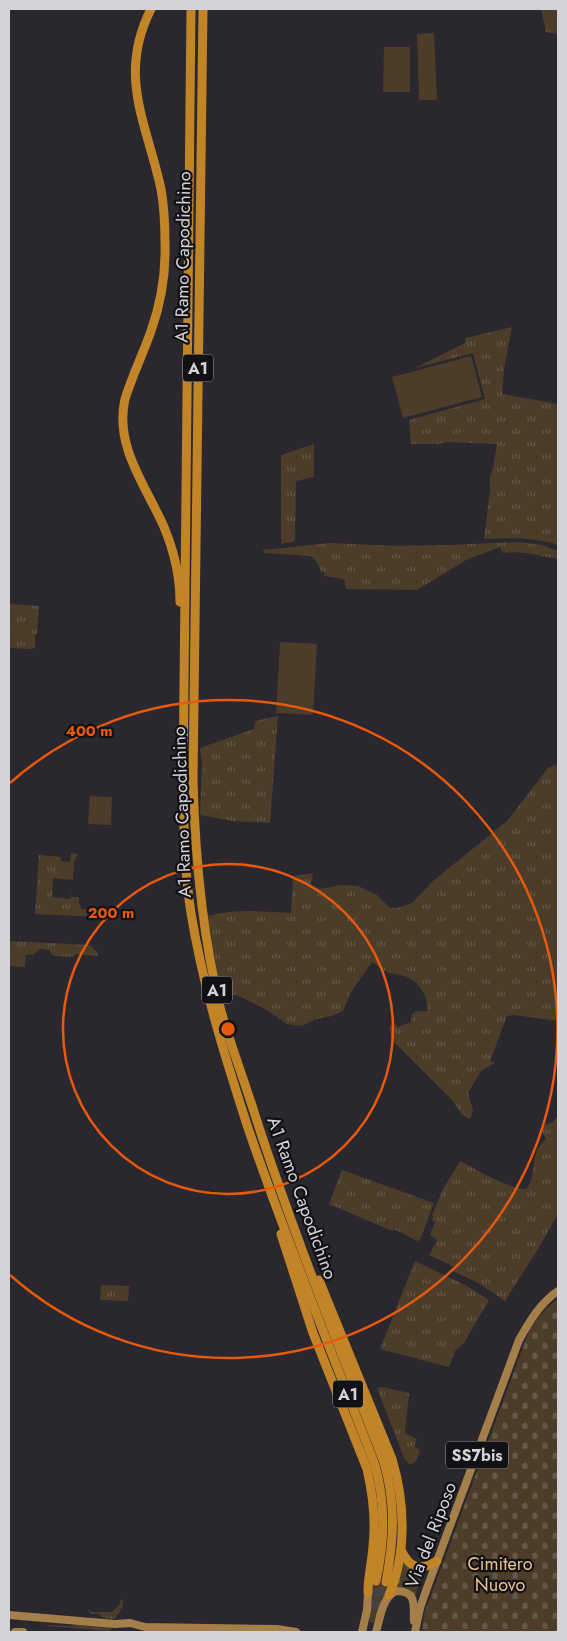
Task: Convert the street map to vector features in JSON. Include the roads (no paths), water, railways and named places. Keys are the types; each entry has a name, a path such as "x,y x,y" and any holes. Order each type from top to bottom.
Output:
{"highway":[{"path":"150,9 137,46 135,82 141,118 161,190 165,225 165,264 156,315 125,399 122,410 122,426 128,452 163,527 177,570 180,592 184,724"},
{"name":"A1 Ramo Capodichino","path":"191,9 184,724 184,849 191,911 204,982 229,1069 278,1214 375,1465 380,1485 384,1526 376,1581"},
{"name":"A1 Ramo Capodichino","path":"203,9 193,778 198,864 208,944 221,1010 298,1242 384,1462 390,1482 393,1502 393,1543 386,1582"},
{"path":"278,1214 281,1235 312,1333 363,1459 371,1487 374,1526 373,1548 368,1574 368,1592"},
{"path":"298,1242 309,1258 328,1300 398,1478 401,1500 401,1550 389,1595"},
{"path":"401,1550 410,1563 418,1567 428,1567 437,1561"}],"main road":[{"name":"Via del Riposo","path":"415,1632 420,1608 519,1340 528,1323 550,1296 558,1291"},
{"path":"376,1632 389,1595 399,1590 412,1598 415,1632"},
{"path":"362,1632 366,1617 368,1592"},
{"path":"9,1615 130,1623 136,1629 145,1627 277,1629 296,1632"},
{"path":"366,1617 367,1623 372,1626 380,1620"},
{"path":"119,1632 124,1624"},
{"path":"15,1632 23,1632"}],"tunnel":[{"path":"369,1610 376,1581"},
{"path":"379,1610 386,1582"}],"park label":[{"name":"Cimitero Nuovo","path":"500,1574"}]}
